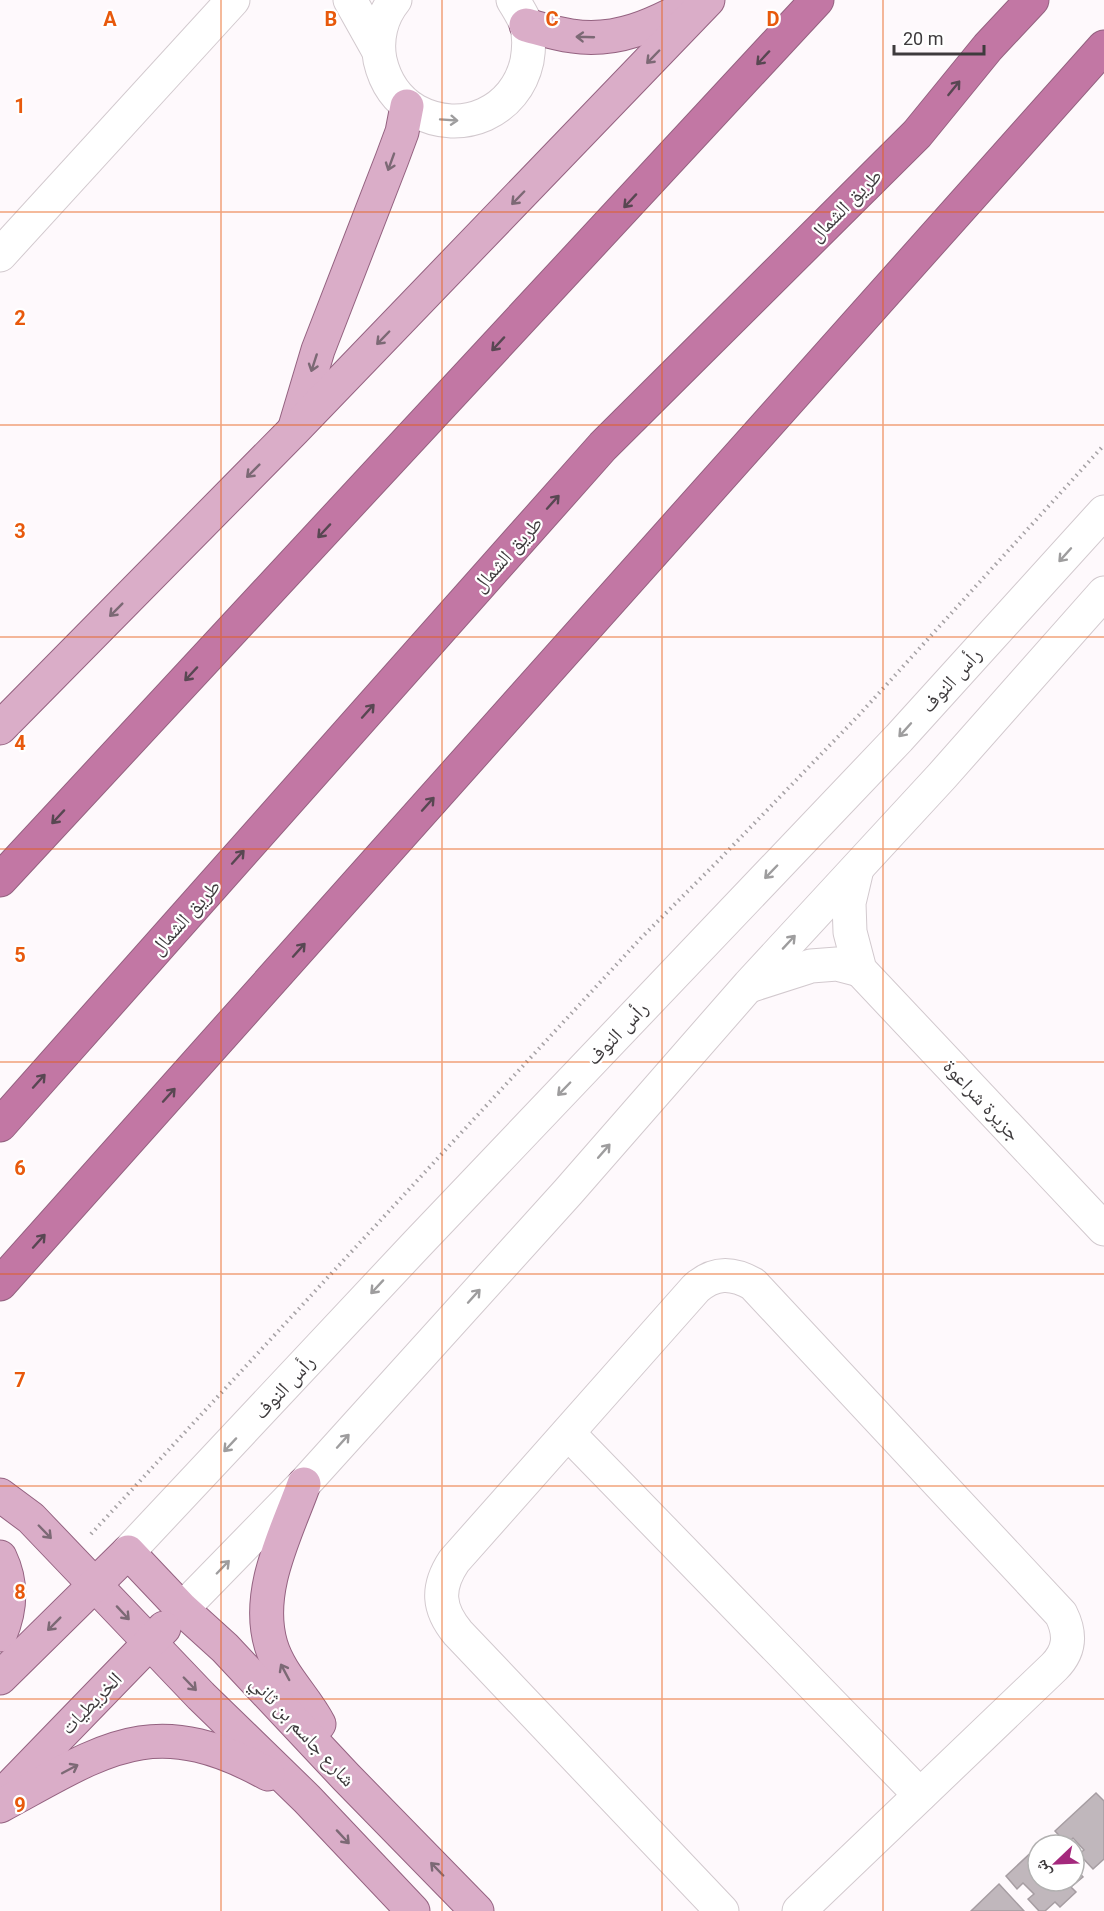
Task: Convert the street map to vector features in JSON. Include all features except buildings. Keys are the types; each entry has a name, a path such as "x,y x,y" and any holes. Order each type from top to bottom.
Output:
{"highway":[{"path":"0,880 817,0"},
{"name":"طريق الشمال","path":"0,1125 603,446 917,134 988,47 1032,0"},
{"path":"0,1284 1104,47"}],"main road":[{"path":"519,13 572,36 613,36 652,25 699,0"},
{"path":"0,728 294,430 708,0"},
{"path":"294,430 318,350 402,132 407,106"},
{"path":"304,1484 278,1556 266,1602 271,1645 286,1676 316,1718 346,1777"},
{"path":"0,1495 31,1518 201,1696 307,1799 413,1911"},
{"path":"0,1678 128,1552"},
{"name":"شارع جاسم بن ثاني","path":"128,1552 182,1609 225,1648 346,1777 477,1911"},
{"path":"0,1557 7,1580 9,1602 0,1635"},
{"name":"الخريطيات","path":"0,1797 182,1609"},
{"path":"0,1806 106,1751 144,1742 169,1740 199,1744 224,1752 272,1776 307,1799"}],"street":[{"path":"0,255 233,0"},
{"path":"350,0 378,50"},
{"path":"395,0 388,8 380,28 378,50 382,71 392,90 407,106 428,117 451,122 474,119 496,109 513,93 524,72 529,49 519,13"},
{"name":"رأس النوف","path":"128,1552 417,1244 899,738 1104,512"},
{"path":"182,1609 304,1484 568,1192 749,985 857,869 1104,593"},
{"name":"جزيرة شراعوة","path":"857,869 849,903 850,932 860,970 1104,1229"},
{"path":"749,985 811,966 837,964 860,970"},
{"path":"722,1911 458,1633 444,1611 441,1598 442,1584 450,1567 704,1281 724,1274 734,1275 753,1284 1061,1614 1068,1636 1067,1648 1062,1659 800,1911"},
{"path":"568,1433 920,1795"}],"path":[{"path":"84,1542 641,938 860,715 1104,446"}]}
